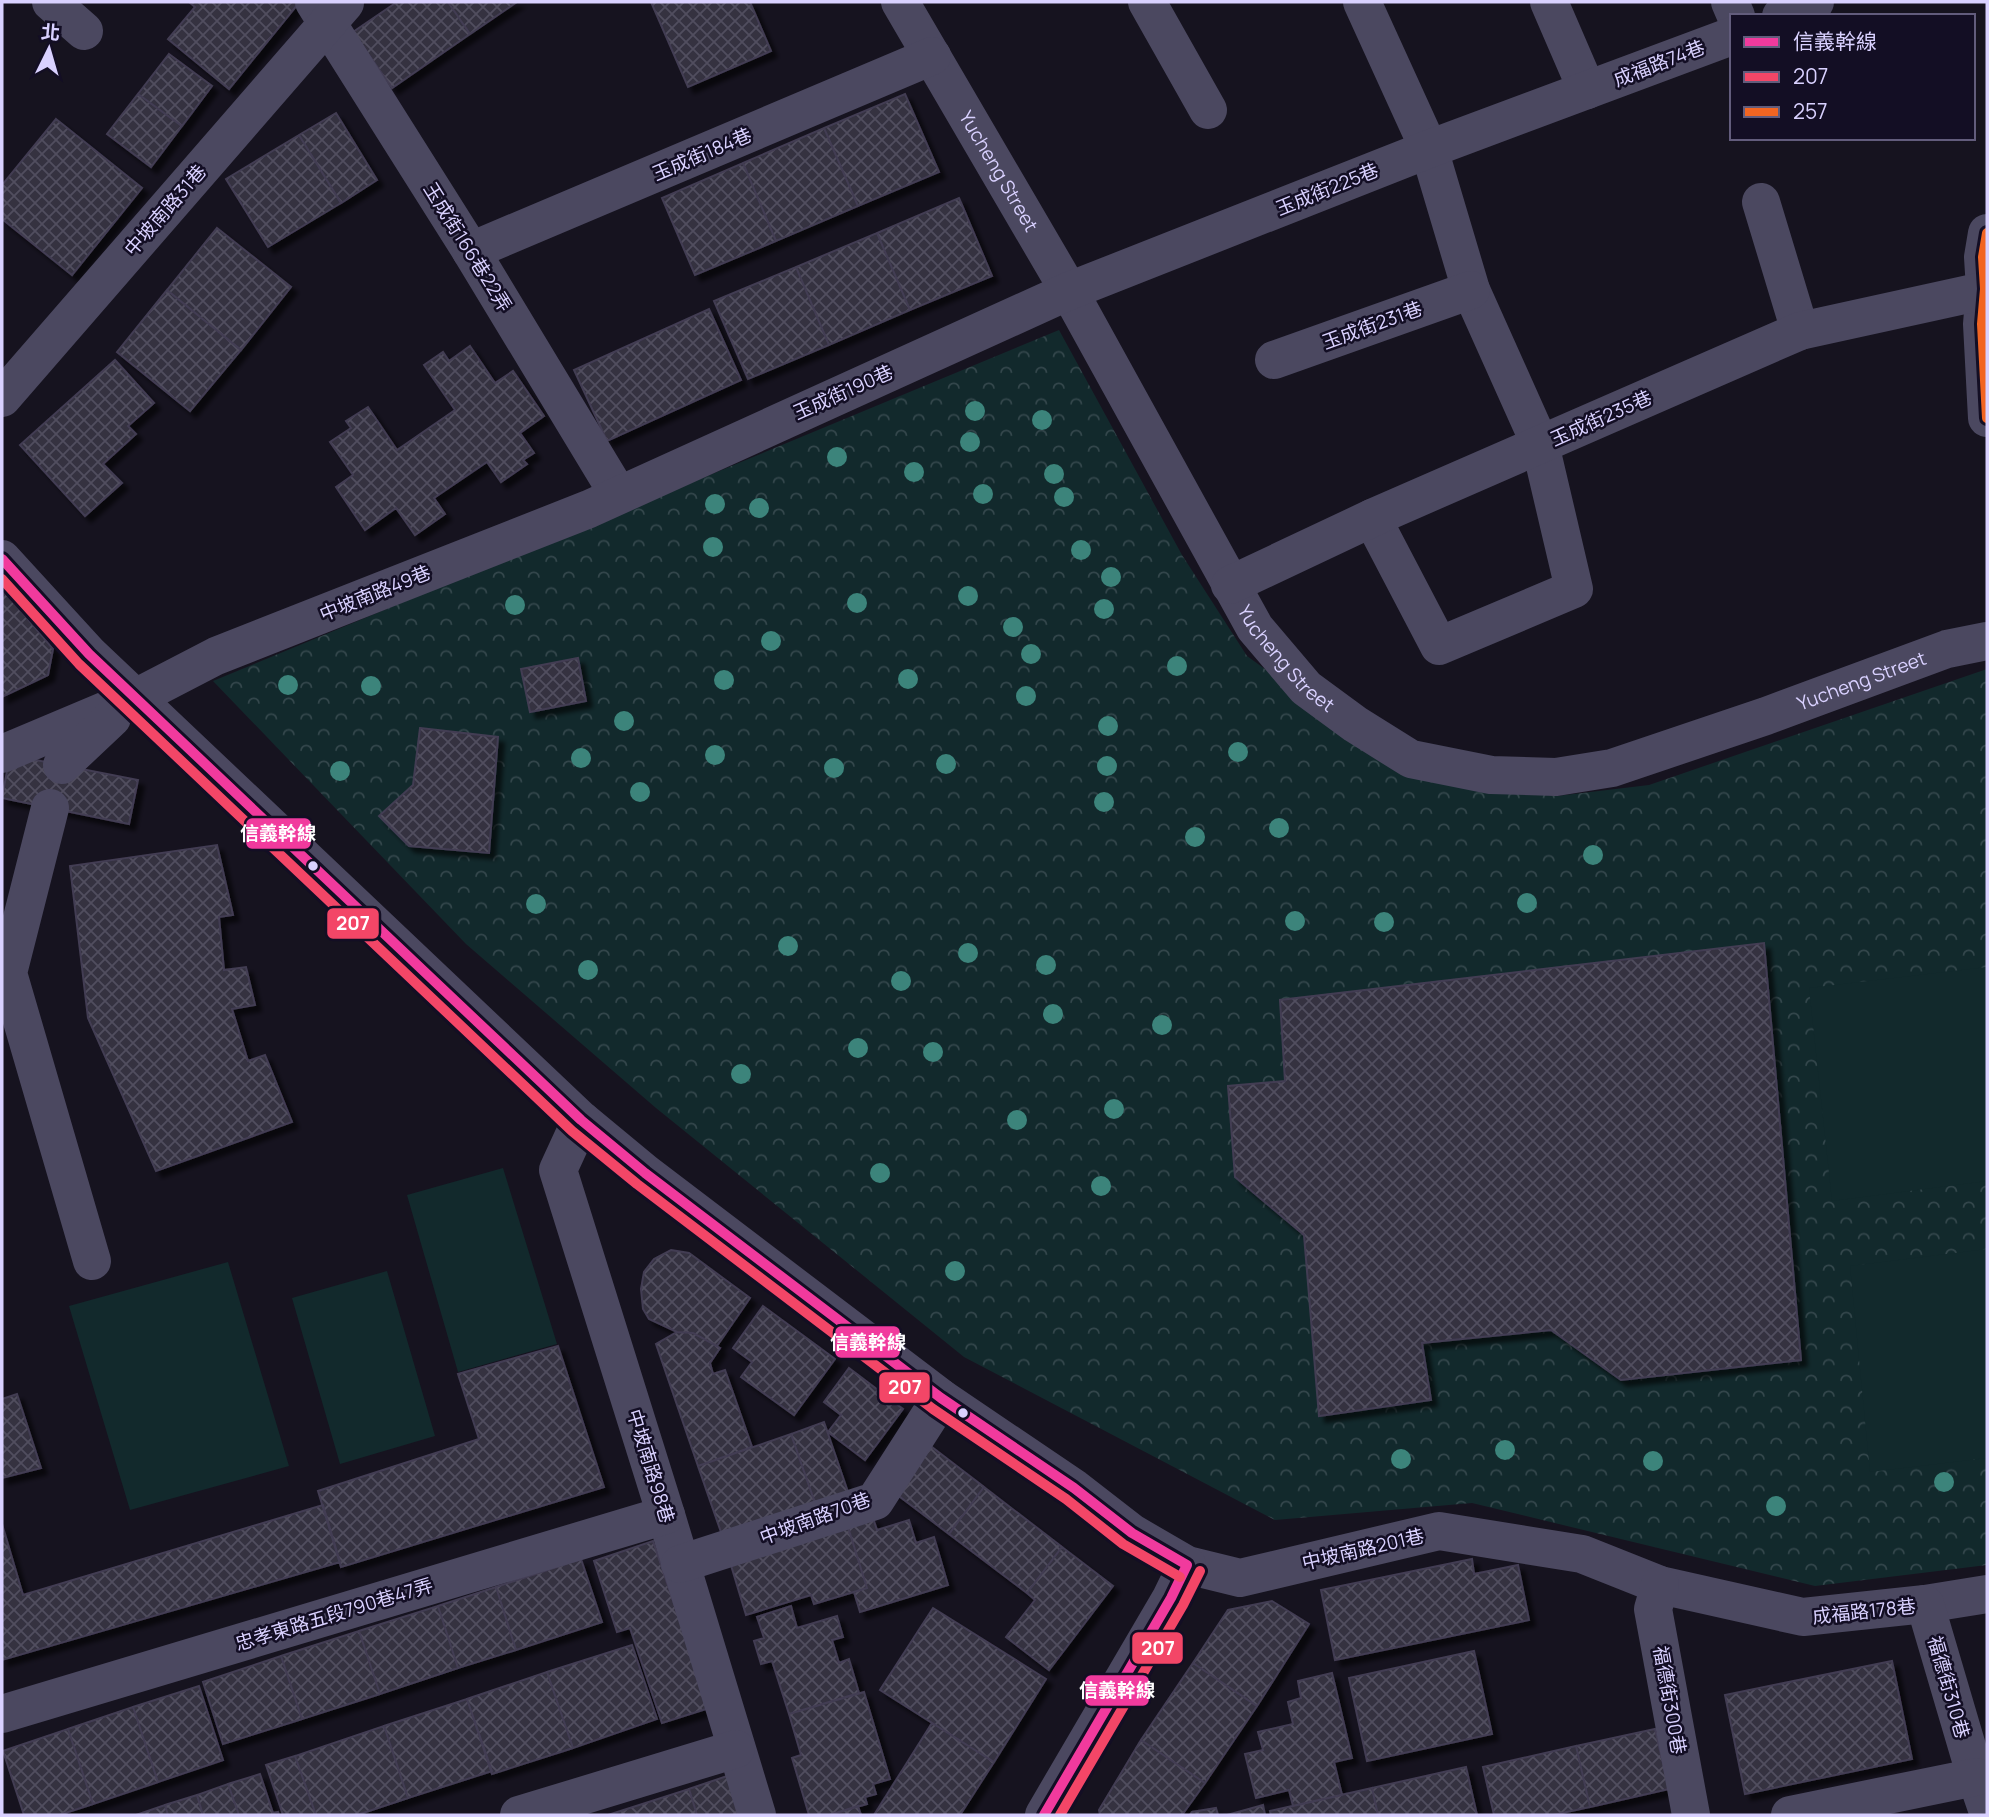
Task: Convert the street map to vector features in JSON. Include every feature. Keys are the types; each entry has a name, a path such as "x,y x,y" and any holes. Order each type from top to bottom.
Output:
{"street":[{"path":"51,2 84,31"},
{"name":"Yucheng Street","path":"900,2 1069,291 1255,628 1306,688 1355,724 1411,759 1491,775 1556,777 1612,768 1766,716 1947,649 1987,641"},
{"path":"1147,2 1208,110"},
{"path":"1362,2 1429,149 1471,290 1540,444 1574,589 1439,646 1372,518"},
{"path":"1549,2 1587,90"},
{"path":"1786,14 1815,2"},
{"name":"玉成街166巷22弄","path":"329,8 471,251 618,494"},
{"name":"中坡南路31巷","path":"2,398 329,8"},
{"name":"成福路74巷","path":"1587,90 1730,37"},
{"name":"玉成街184巷","path":"471,251 932,56"},
{"name":"玉成街225巷","path":"1069,291 1429,149 1587,90"},
{"path":"1761,202 1800,331"},
{"path":"1987,233 1983,257 1986,290 1982,324 1987,418"},
{"name":"玉成街231巷","path":"1274,360 1471,290"},
{"name":"玉成街235巷","path":"1230,585 1372,518 1800,331 1986,290"},
{"name":"玉成街190巷","path":"618,494 1069,291"},
{"name":"中坡南路49巷","path":"135,698 215,656 589,509 618,494"},
{"name":"中坡南路201巷","path":"2,559 89,654 581,1120 656,1181 941,1398 1074,1488 1132,1533 1187,1565 1240,1578 1439,1531 1582,1554 1660,1585"},
{"path":"2,754 135,698"},
{"path":"62,765 135,698"},
{"path":"50,807 8,973 92,1261"},
{"name":"中坡南路98巷","path":"581,1120 558,1170 757,1815"},
{"name":"中坡南路70巷","path":"680,1564 875,1500 941,1398"},
{"name":"忠孝東路五段790巷47弄","path":"2,1714 666,1515"},
{"path":"1044,1815 1171,1598 1187,1565"},
{"name":"成福路178巷","path":"1660,1585 1803,1617 1925,1604 1987,1594"},
{"name":"福德街300巷","path":"1660,1585 1653,1609 1691,1815"},
{"name":"福德街310巷","path":"1925,1604 1976,1734 1981,1793"},
{"path":"519,1815 736,1749"},
{"path":"1790,1815 1981,1793"}],"green space":[{"path":"1059,330 1182,555 1247,656 1409,774 1557,796 1649,785 1987,669 1987,1565 1815,1586 1472,1503 1275,1520 964,1357 656,1108 466,944 213,681"},
{"path":"1987,967 1987,1181 1832,1201 1809,988"},
{"path":"503,1168 557,1344 458,1372 407,1195"},
{"path":"1987,1249 1987,1458 1870,1472 1850,1266"},
{"path":"228,1262 289,1466 130,1510 69,1306"},
{"path":"387,1271 435,1436 340,1464 292,1298"}],"building":[{"path":"189,2 298,4 229,89 168,39 195,7"},
{"path":"397,2 448,2 470,34 392,88 353,32"},
{"path":"448,2 517,2 470,34"},
{"path":"651,2 750,2 771,51 688,87"},
{"path":"169,54 212,86 182,126 138,94"},
{"path":"138,94 182,126 151,167 107,134"},
{"path":"905,94 939,172 858,206 824,128"},
{"path":"336,113 377,180 341,203 299,135"},
{"path":"56,119 142,188 72,275 2,219 2,185"},
{"path":"824,128 858,206 776,241 743,163"},
{"path":"299,135 341,203 268,247 226,179"},
{"path":"743,163 776,241 695,275 662,198"},
{"path":"959,198 992,276 910,310 877,233"},
{"path":"217,228 291,287 241,350 167,290"},
{"path":"877,233 910,310 829,345 796,267"},
{"path":"796,267 829,345 748,379 714,301"},
{"path":"167,290 241,350 190,411 117,352"},
{"path":"709,309 741,380 607,441 574,370"},
{"path":"470,346 495,383 513,371 544,416 520,433 534,453 523,460 527,464 501,482 487,462 434,498 445,514 415,535 396,508 365,530 336,487 353,475 330,442 351,428 346,421 368,407 397,450 455,410 424,365 443,352 449,361"},
{"path":"115,360 154,403 128,426 136,434 103,464 122,483 85,516 20,445"},
{"path":"2,588 53,649 48,675 2,697"},
{"path":"578,658 586,701 530,712 521,669"},
{"path":"420,728 498,737 489,853 409,846 379,816 413,785"},
{"path":"10,755 138,780 129,824 2,798"},
{"path":"217,845 233,915 219,917 224,970 246,967 255,1005 232,1009 248,1061 265,1055 292,1122 156,1171 88,1018 70,866"},
{"path":"1764,943 1801,1360 1621,1380 1551,1330 1422,1343 1431,1400 1319,1416 1304,1235 1235,1177 1228,1086 1285,1081 1280,1000"},
{"path":"671,1250 689,1253 750,1298 717,1346 693,1333 677,1332 649,1319 643,1309 641,1289 644,1272 654,1259"},
{"path":"763,1306 835,1359 794,1415 741,1377 752,1362 733,1348"},
{"path":"677,1332 693,1333 720,1348 710,1363 713,1374 725,1370 752,1447 698,1466 656,1344"},
{"path":"558,1346 604,1487 341,1567 318,1491 479,1439 458,1374"},
{"path":"849,1368 903,1409 865,1460 828,1432 841,1415 824,1402"},
{"path":"17,1394 41,1468 2,1478 2,1399"},
{"path":"824,1422 848,1492 815,1503 791,1434"},
{"path":"791,1434 815,1503 722,1535 698,1466"},
{"path":"915,1434 984,1487 949,1534 879,1481"},
{"path":"984,1487 1062,1547 1027,1593 949,1534"},
{"path":"323,1505 340,1562 2,1660 2,1524 23,1595"},
{"path":"873,1518 877,1530 909,1520 916,1543 934,1537 948,1585 860,1612 854,1592 867,1588 848,1527"},
{"path":"848,1527 867,1588 814,1604 811,1595 746,1615 730,1562"},
{"path":"653,1541 709,1708 662,1723 630,1628 617,1632 594,1561"},
{"path":"1062,1547 1113,1586 1049,1670 1006,1637 1035,1600 1027,1593"},
{"path":"581,1559 602,1622 516,1650 496,1587"},
{"path":"1472,1559 1474,1574 1518,1565 1529,1620 1335,1660 1321,1590"},
{"path":"496,1587 516,1650 458,1668 438,1606"},
{"path":"1272,1601 1309,1624 1257,1706 1193,1663 1228,1610"},
{"path":"438,1606 458,1668 380,1694 359,1631"},
{"path":"791,1606 797,1628 837,1616 843,1637 832,1640 839,1663 849,1659 859,1693 789,1714 772,1661 761,1664 754,1641 764,1638 757,1617"},
{"path":"933,1608 1046,1679 994,1762 880,1690"},
{"path":"359,1631 380,1694 302,1719 281,1656"},
{"path":"632,1645 657,1719 573,1748 547,1672"},
{"path":"1474,1651 1492,1734 1367,1761 1349,1678"},
{"path":"281,1656 302,1719 223,1744 203,1682"},
{"path":"1892,1661 1912,1759 1745,1794 1725,1695"},
{"path":"1193,1663 1257,1706 1205,1783 1141,1740"},
{"path":"547,1672 573,1748 492,1774 467,1699"},
{"path":"1332,1673 1352,1758 1334,1762 1342,1795 1293,1806 1289,1790 1256,1798 1245,1754 1263,1750 1258,1732 1293,1724 1288,1702 1301,1698 1298,1681"},
{"path":"199,1686 223,1760 158,1782 133,1707"},
{"path":"864,1692 890,1779 873,1784 876,1794 865,1797 867,1804 829,1815 809,1815 792,1758 801,1755 789,1714"},
{"path":"467,1699 492,1771 408,1798 384,1726"},
{"path":"133,1707 158,1782 93,1804 68,1729"},
{"path":"932,1723 994,1762 960,1815 874,1815"},
{"path":"384,1726 408,1798 357,1815 316,1815 295,1756"},
{"path":"68,1729 93,1804 59,1815 24,1815 3,1751"},
{"path":"1655,1729 1669,1789 1590,1807 1576,1746"},
{"path":"1141,1740 1205,1783 1182,1815 1100,1815 1099,1810"},
{"path":"1576,1746 1590,1807 1553,1815 1494,1815 1483,1767"},
{"path":"295,1756 316,1815 283,1815 266,1765"},
{"path":"1466,1767 1477,1815 1378,1815 1372,1788"},
{"path":"260,1774 273,1813 278,1812 279,1815 239,1815 228,1784"},
{"path":"730,1775 744,1815 697,1815 689,1789"},
{"path":"228,1784 239,1815 203,1815 197,1795"},
{"path":"1372,1788 1378,1815 1271,1815 1270,1811"},
{"path":"689,1789 697,1815 608,1815"},
{"path":"197,1795 203,1815 168,1815 165,1805"},
{"path":"165,1805 168,1815 136,1815"},
{"path":"1263,1805 1265,1815 1227,1815"},
{"path":"858,1806 861,1815 829,1815"},
{"path":"1216,1808 1218,1815 1190,1815 1192,1812"}],"transit line":[{"name":"257","path":"1987,233 1983,257 1985,289 1982,324 1987,418"},
{"name":"信義幹線","path":"2,559 89,654 581,1120 645,1173 941,1398 1074,1488 1132,1533 1187,1565"},
{"name":"207","path":"2,579 79,664 572,1131 637,1184 933,1409 1066,1499 1123,1544 1180,1577"},
{"name":"信義幹線","path":"1044,1815 1171,1598 1187,1565"},
{"name":"207","path":"1060,1815 1183,1605 1200,1571"}]}
